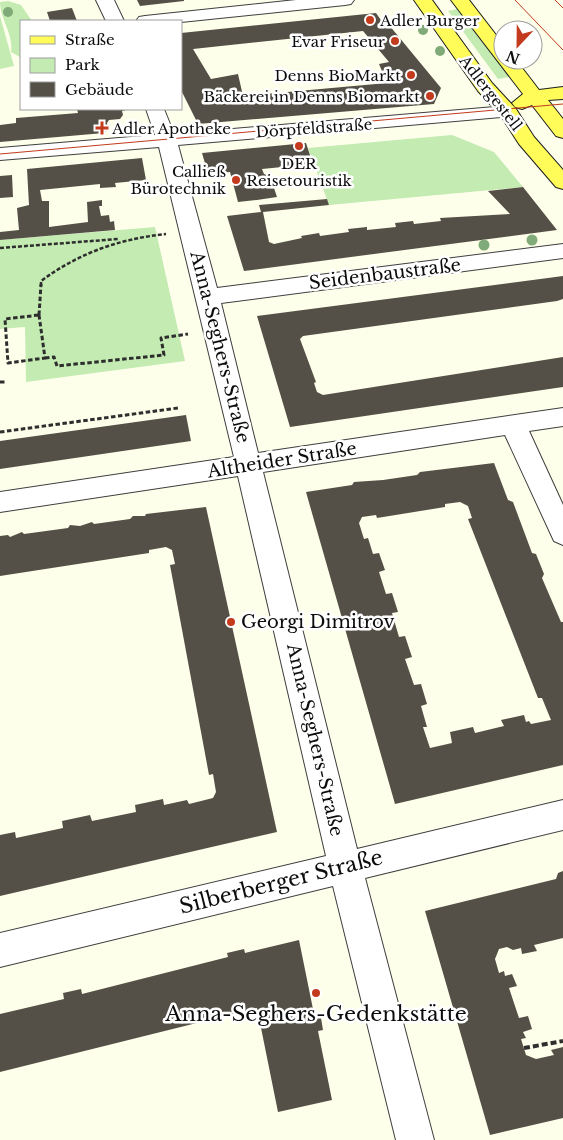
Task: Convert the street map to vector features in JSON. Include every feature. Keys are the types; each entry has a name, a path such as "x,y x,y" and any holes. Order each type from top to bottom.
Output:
{"main road":[{"name":"Adlergestell","path":"423,0 526,140 563,183"},
{"name":"Adlergestell","path":"460,0 493,43"},
{"name":"Adlergestell","path":"514,70 560,125"},
{"path":"534,96 563,93"},
{"name":"Dörpfeldstraße","path":"507,112 534,96"},
{"path":"507,112 560,125"}],"street":[{"path":"105,0 115,20"},
{"path":"154,20 344,0"},
{"name":"Anna-Seghers-Straße","path":"155,110 167,140 208,297 345,867 415,1140"},
{"name":"Dörpfeldstraße","path":"0,154 507,112"},
{"name":"Seidenbaustraße","path":"208,297 563,251"},
{"name":"Altheider Straße","path":"0,502 249,466 563,416"},
{"path":"513,424 563,534"},
{"name":"Silberberger Straße","path":"0,950 563,815"}],"path":[{"path":"0,248 157,235"},
{"path":"44,358 39,315 41,282 65,264 124,239"},
{"path":"0,320 39,315"},
{"path":"5,319 8,364 54,357 57,366 164,356 161,338 188,334"},
{"path":"0,382 5,382"},
{"path":"0,432 178,408"},
{"path":"524,1048 563,1041"}],"green space":[{"path":"8,1 21,5 31,20 20,20 20,57 11,52 11,39 2,15 0,2"},
{"path":"457,9 493,56 493,70 504,70 509,77 498,79 448,11"},
{"path":"0,16 14,66 0,69"},
{"path":"452,135 494,152 523,187 329,205 308,148"},
{"path":"155,227 185,361 26,382 25,327 0,329 0,240"}],"building":[{"path":"137,0 184,0 184,1 140,6"},
{"path":"72,8 77,20 50,20 47,12"},
{"path":"376,13 385,26 389,25 441,88 434,104 198,124 182,92 182,33","holes":["363,31 389,62 379,64 387,83 243,96 238,74 211,79 193,49"]},
{"path":"77,110 126,110 122,111 123,115 120,119 109,120 107,123 108,130 104,133 0,142 0,125 16,123 16,118 78,113"},
{"path":"306,143 313,164 262,169 264,174 270,176 277,197 238,202 230,172 208,174 202,153"},
{"path":"142,158 146,180 115,183 116,187 100,188 100,184 40,190 42,201 49,201 49,227 88,222 87,202 102,200 102,206 99,206 101,216 109,215 110,222 114,221 115,230 0,240 0,232 19,230 17,208 29,205 27,169"},
{"path":"12,175 13,197 0,198 0,176"},
{"path":"523,187 557,230 244,271 227,216 261,212 259,205 327,199 329,205 263,212 269,242 274,244 319,233 320,236 349,232 348,229 367,227 367,230 396,227 395,223 413,221 414,224 441,221 440,218 510,214 488,191"},
{"path":"563,276 563,299 557,301 303,336 300,339 316,382 314,383 317,392 323,395 563,357 563,387 290,427 257,316"},
{"path":"186,415 191,441 0,469 0,441"},
{"path":"494,463 508,500 513,502 532,553 536,554 544,574 542,578 561,622 563,622 563,765 395,804 306,492 352,485 354,482 417,475 420,472","holes":["460,502 468,506 472,518 468,519 538,698 542,698 551,720 531,724 529,721 526,722 524,715 501,720 504,726 475,733 473,727 450,732 452,743 430,748 423,727 427,727 421,706 427,704 421,684 414,685 405,659 412,657 405,636 399,637 392,613 398,612 392,593 386,594 379,572 385,570 379,553 373,554 368,538 364,539 359,523 362,517 376,515 377,518 445,507 445,504"]},
{"path":"206,507 277,832 0,896 0,835 15,832 16,838 63,828 62,821 90,815 92,821 136,812 135,805 163,799 164,805 187,800 189,804 213,798 216,792 213,774 209,775 170,565 175,564 172,550 166,547 149,550 149,553 0,576 0,536 8,535 10,537 22,532 24,534 68,528 70,525 80,526 92,522 94,524 130,519 133,516 145,516 146,514"},
{"path":"563,871 563,938 534,945 537,951 522,954 521,948 513,950 507,947 499,949 495,959 499,973 504,971 505,976 512,974 517,986 509,988 519,1018 528,1016 532,1029 523,1032 526,1038 521,1039 526,1055 536,1059 554,1055 551,1050 563,1047 563,1118 490,1135 425,911 556,879 558,873"},
{"path":"299,940 314,1014 320,1012 323,1030 318,1031 332,1100 278,1112 257,1008 0,1072 0,1014 64,999 63,993 81,989 82,994 228,957 227,953 244,949 245,953"}],"tram line":[{"path":"515,0 563,50"},
{"path":"555,0 563,8"},
{"path":"0,154 563,104"}],"place":[{"name":"Adler Burger","path":"370,20"},
{"name":"Evar Friseur","path":"395,41"},
{"name":"Denns BioMarkt","path":"411,75"},
{"name":"Bäckerei in Denns Biomarkt","path":"430,96"},
{"name":"Adler Apotheke","path":"102,128"},
{"name":"DER Reisetouristik","path":"299,146"},
{"name":"Calließ Bürotechnik","path":"236,180"},
{"name":"Georgi Dimitrov","path":"231,622"},
{"name":"Anna-Seghers-Gedenkstätte","path":"316,993"}]}
